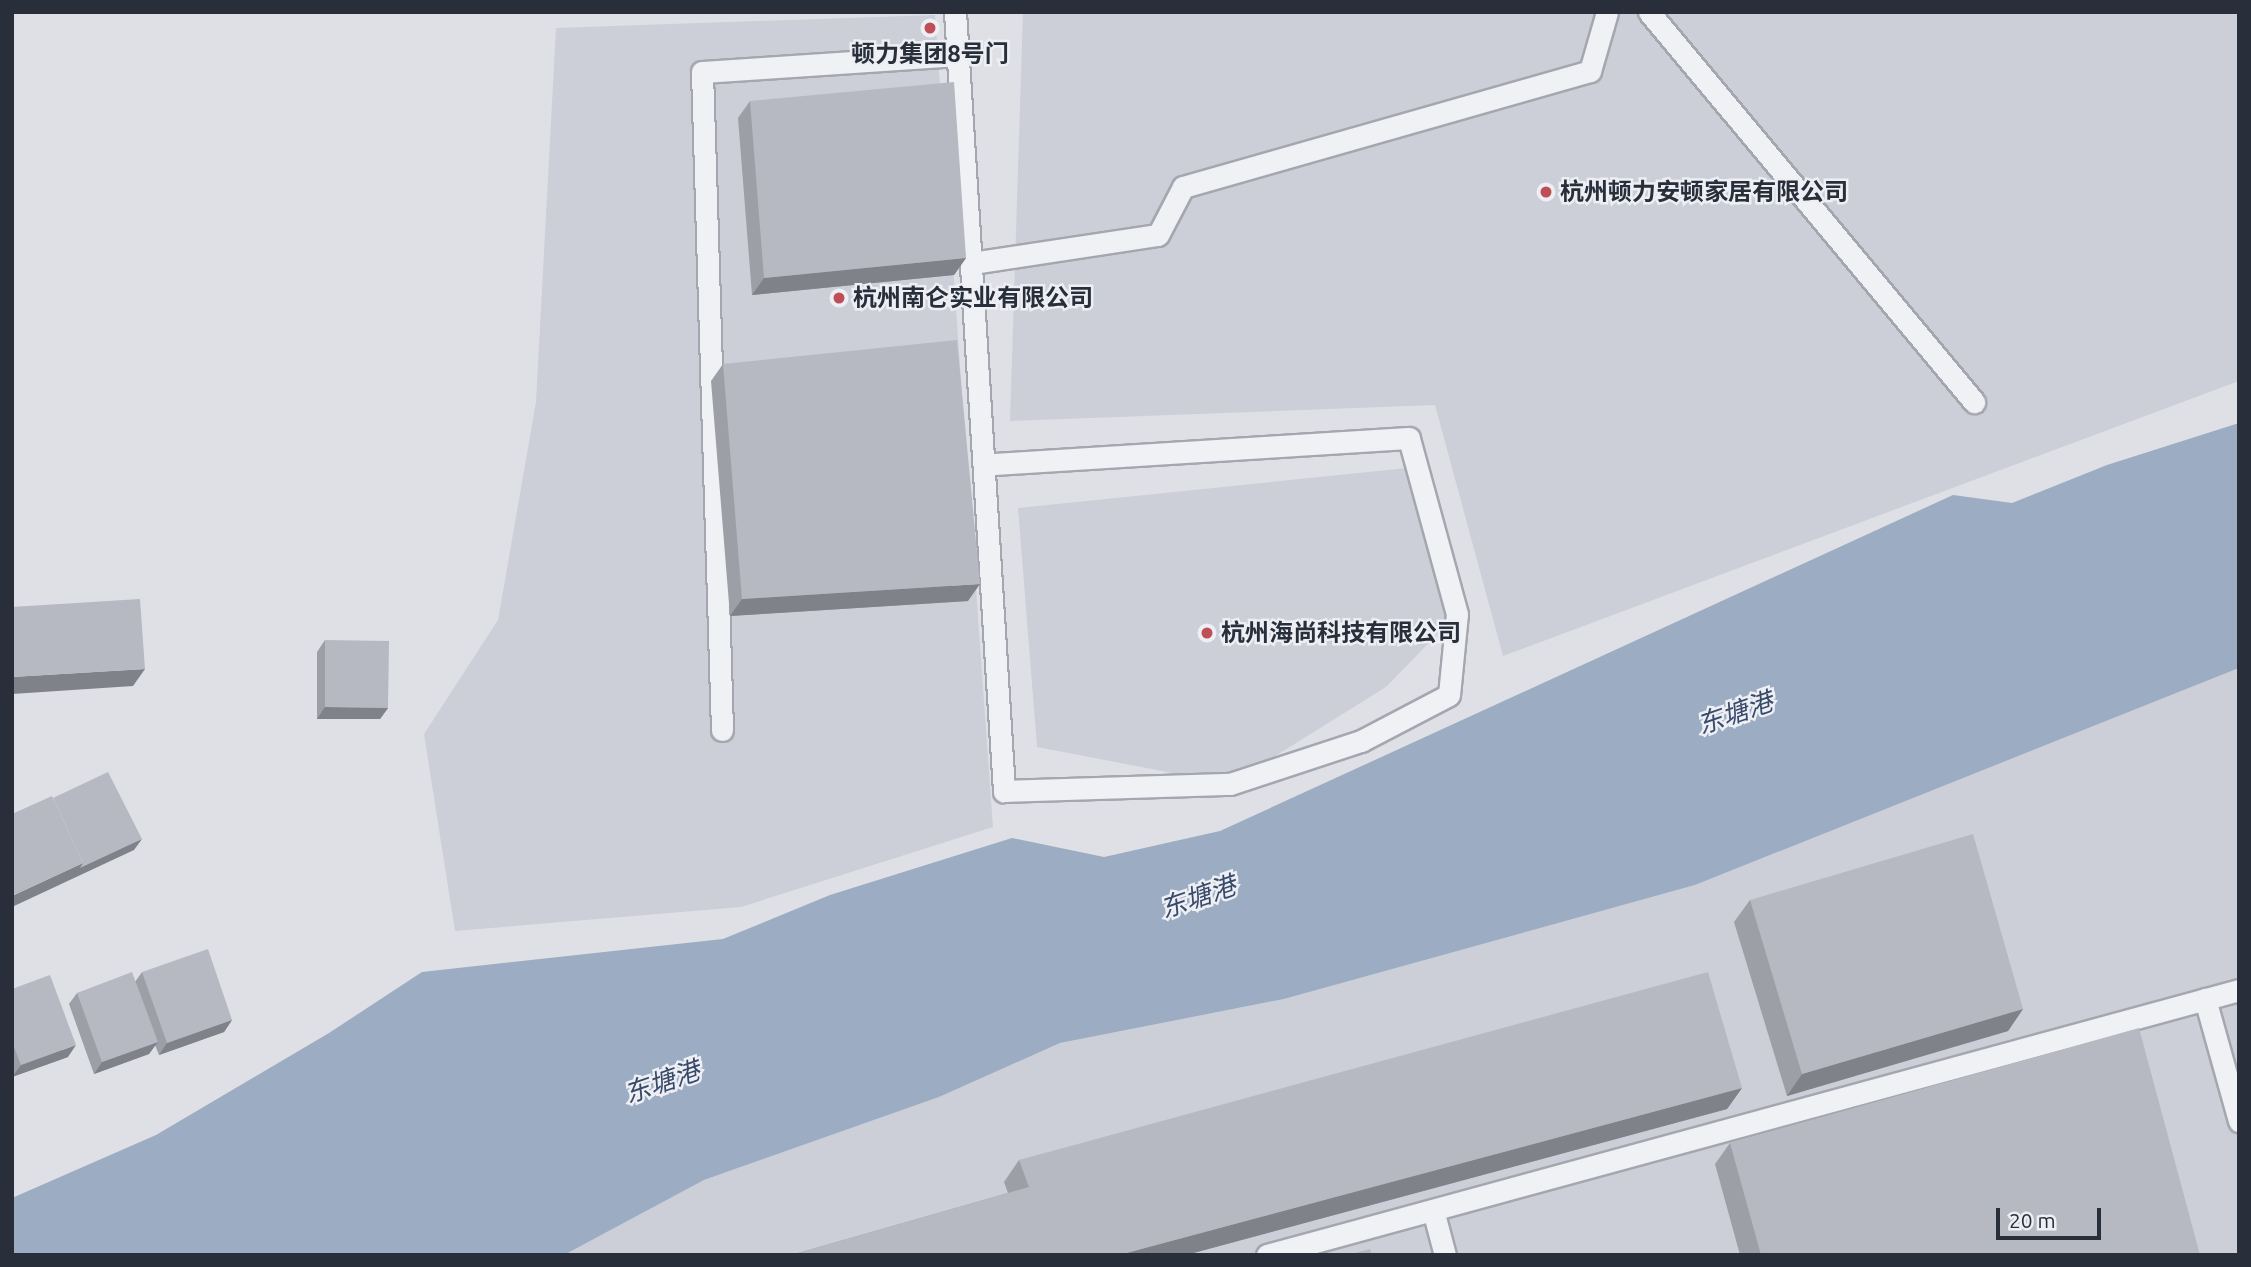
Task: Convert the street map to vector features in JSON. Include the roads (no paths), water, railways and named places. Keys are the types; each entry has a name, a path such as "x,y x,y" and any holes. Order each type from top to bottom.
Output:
{"lane":[{"path":"955,12 1004,791 1230,784 1361,741 1449,695 1457,614 1409,438 985,465"},
{"path":"972,263 1158,235 1183,187 1590,71 1607,12"},
{"path":"1649,12 1974,402"},
{"path":"722,730 702,72 958,55"},
{"path":"1267,1255 2239,990"},
{"path":"2206,999 2239,1121"},
{"path":"1433,1210 1445,1255"}],"water":[{"name":"东塘港","path":"2239,423 2239,668 1695,885 1284,999 1060,1043 939,1097 704,1180 564,1255 12,1255 12,1198 156,1135 329,1033 422,972 723,939 830,895 1012,838 1104,857 1220,831 1953,495 2012,503 2107,465"}],"place":[{"name":"顿力集团8号门","path":"930,28"},
{"name":"杭州顿力安顿家居有限公司","path":"1546,192"},
{"name":"杭州南仑实业有限公司","path":"839,298"},
{"name":"杭州海尚科技有限公司","path":"1207,633"}]}
